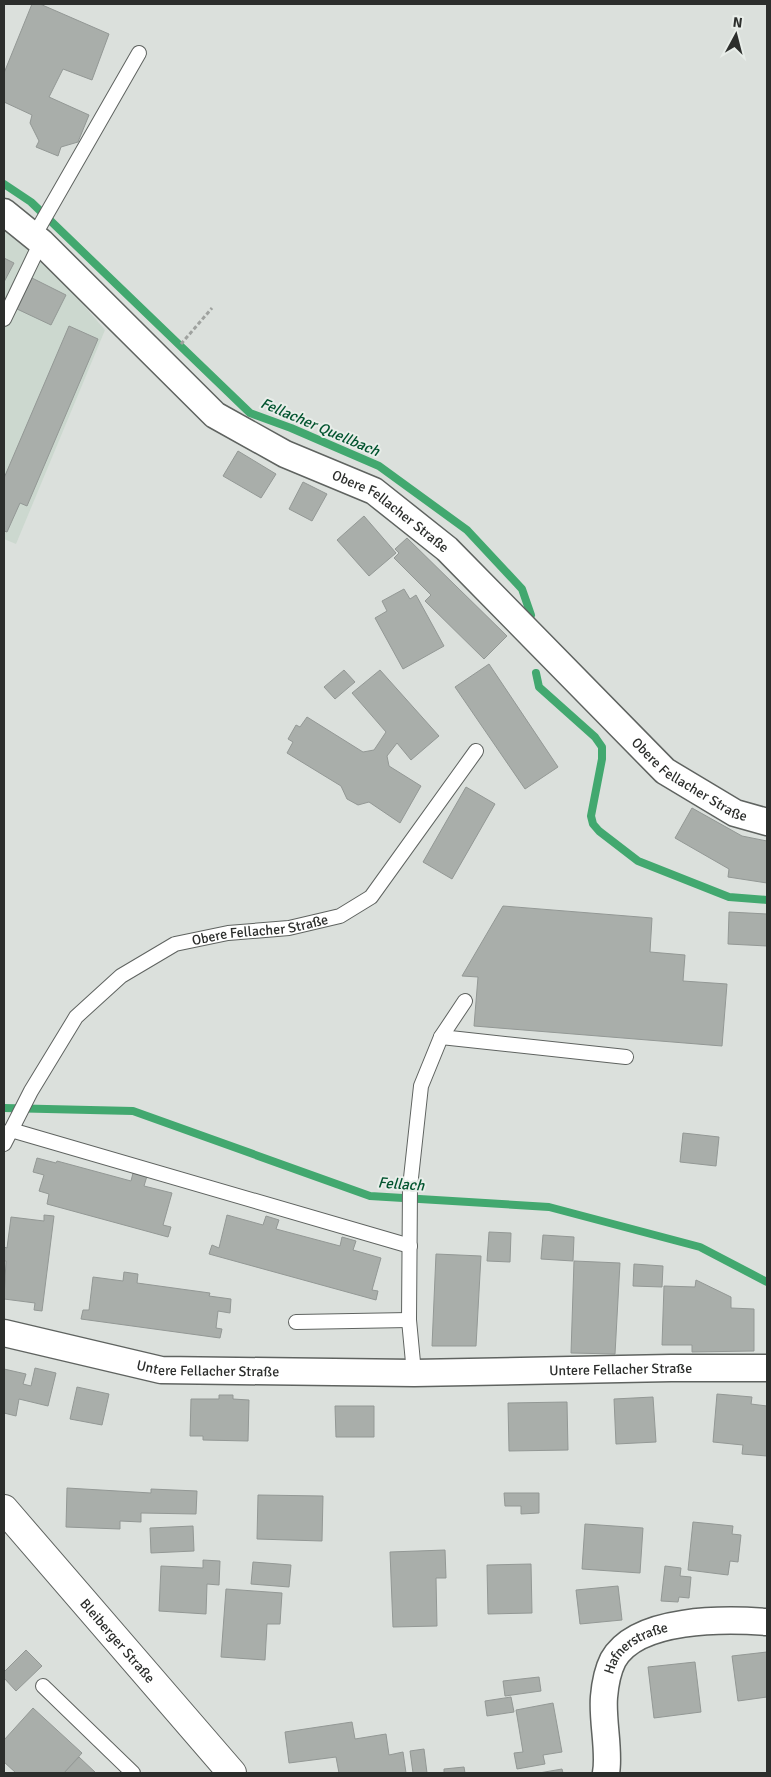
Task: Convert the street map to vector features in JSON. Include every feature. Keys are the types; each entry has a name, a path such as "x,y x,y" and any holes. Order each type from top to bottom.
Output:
{"main road":[{"name":"Bleiberger Straße","path":"4,1508 232,1773"}],"street":[{"name":"Obere Fellacher Straße","path":"4,212 39,234 215,415 285,454 374,491 447,549 665,771 735,813 767,822"},
{"name":"Untere Fellacher Straße","path":"4,1333 161,1370 414,1373 767,1368"},
{"name":"Hafnerstraße","path":"606,1773 604,1696 608,1674 614,1658 628,1644 644,1634 691,1622 730,1620 767,1622"}],"lane":[{"path":"4,319 39,234 58,194 139,52"},
{"name":"Obere Fellacher Straße","path":"13,1126 31,1091 76,1017 121,976 175,944 228,933 289,928 340,916 370,896 476,750"},
{"path":"414,1373 409,1320 410,1187 421,1086 442,1037 465,1001"},
{"path":"442,1037 626,1057"},
{"path":"4,1144 13,1126 410,1246"},
{"path":"296,1322 409,1320"},
{"path":"43,1686 133,1773"}],"path":[{"path":"185,339 212,308"}],"shaded area":[{"path":"4,230 48,264 105,330 16,544 4,539"}],"building":[{"path":"32,4 40,4 109,34 92,80 63,69 49,97 89,115 78,142 61,147 58,156 36,147 39,141 30,123 32,115 4,102 4,73"},
{"path":"4,258 14,263 4,282"},
{"path":"32,278 66,295 51,325 17,309"},
{"path":"69,326 98,339 27,506 20,503 7,532 4,531 4,478"},
{"path":"238,451 276,474 261,498 223,476"},
{"path":"303,482 327,494 312,521 289,509"},
{"path":"364,516 396,553 369,576 337,540"},
{"path":"407,538 507,636 484,659 425,601 431,595 394,558 399,553 395,549"},
{"path":"404,589 410,599 416,595 444,646 403,669 375,618 387,611 382,601"},
{"path":"489,664 558,767 525,789 455,687"},
{"path":"344,670 355,682 335,699 324,687"},
{"path":"380,670 439,736 411,760 397,743 387,756 389,766 421,786 400,823 369,802 358,805 347,799 341,786 287,753 293,742 288,739 296,725 300,727 307,717 363,752 374,750 386,732 352,693"},
{"path":"466,787 495,804 452,879 423,862"},
{"path":"692,808 742,836 767,841 767,883 728,877 729,869 675,838"},
{"path":"503,906 652,918 650,952 685,955 683,981 727,984 722,1046 474,1026 478,977 462,976"},
{"path":"729,912 767,914 767,946 728,944"},
{"path":"683,1133 719,1137 716,1166 680,1162"},
{"path":"37,1158 56,1163 57,1161 131,1181 133,1173 147,1176 144,1186 172,1193 163,1225 171,1227 168,1237 47,1204 49,1194 39,1191 44,1175 33,1172"},
{"path":"44,1215 54,1216 42,1311 34,1310 35,1303 4,1299 6,1261 4,1261 4,1247 7,1248 11,1217 44,1221"},
{"path":"227,1215 263,1225 266,1216 279,1220 276,1229 340,1246 342,1237 356,1241 353,1250 381,1258 372,1290 378,1291 376,1300 209,1254 212,1245 219,1248"},
{"path":"489,1232 511,1233 510,1262 487,1261"},
{"path":"543,1235 574,1237 573,1261 541,1259"},
{"path":"436,1254 481,1256 476,1346 432,1346"},
{"path":"574,1261 620,1263 615,1354 571,1353"},
{"path":"634,1264 663,1266 662,1287 633,1286"},
{"path":"124,1272 138,1274 137,1283 210,1293 209,1296 231,1299 230,1313 218,1311 216,1328 222,1329 220,1338 81,1319 83,1310 89,1310 93,1277 123,1281"},
{"path":"696,1280 731,1297 731,1308 754,1309 754,1351 692,1352 692,1345 662,1345 664,1286 695,1287"},
{"path":"35,1368 56,1373 48,1406 19,1399 16,1416 4,1413 4,1369 26,1374 23,1384 31,1386"},
{"path":"77,1387 109,1394 102,1425 70,1419"},
{"path":"717,1394 752,1397 751,1404 767,1406 767,1456 742,1454 743,1445 713,1442"},
{"path":"219,1395 233,1395 233,1399 249,1400 248,1441 203,1440 203,1436 190,1436 191,1399 219,1399"},
{"path":"653,1397 656,1442 616,1444 614,1399"},
{"path":"567,1402 568,1450 509,1451 508,1403"},
{"path":"335,1406 374,1406 374,1437 336,1437"},
{"path":"67,1488 151,1493 151,1489 197,1491 196,1514 141,1513 141,1522 120,1521 120,1529 66,1527"},
{"path":"504,1493 539,1493 539,1513 521,1514 521,1506 505,1506"},
{"path":"258,1495 323,1496 322,1541 257,1539"},
{"path":"693,1522 733,1526 732,1534 741,1535 738,1562 730,1561 728,1575 688,1570"},
{"path":"585,1524 643,1528 640,1573 582,1569"},
{"path":"193,1526 194,1551 151,1553 150,1528"},
{"path":"445,1550 446,1578 436,1578 437,1626 393,1627 390,1552"},
{"path":"203,1560 220,1561 219,1585 207,1584 206,1614 159,1611 161,1566 203,1568"},
{"path":"253,1562 291,1565 289,1587 251,1584"},
{"path":"531,1564 532,1613 488,1614 487,1565"},
{"path":"665,1566 681,1568 680,1576 691,1577 689,1598 679,1597 678,1602 661,1601"},
{"path":"618,1586 622,1620 580,1624 576,1590"},
{"path":"226,1589 282,1593 280,1624 267,1624 265,1660 221,1657"},
{"path":"26,1650 42,1666 16,1691 4,1678 4,1672"},
{"path":"767,1652 767,1697 738,1701 732,1656"},
{"path":"695,1662 701,1712 654,1718 648,1667"},
{"path":"539,1677 541,1691 505,1696 503,1681"},
{"path":"511,1697 514,1712 487,1716 485,1701"},
{"path":"553,1703 562,1752 543,1755 545,1764 517,1769 514,1753 523,1752 516,1710"},
{"path":"33,1708 82,1753 64,1773 16,1773 4,1762 4,1740"},
{"path":"352,1722 355,1739 386,1734 389,1755 403,1752 406,1773 339,1773 336,1757 289,1763 285,1732"},
{"path":"424,1749 427,1773 413,1773 410,1751"},
{"path":"79,1757 96,1773 64,1773"},
{"path":"464,1767 465,1773 444,1773 444,1769"},
{"path":"562,1769 563,1773 539,1773"}],"waterway":[{"name":"Fellacher Quellbach","path":"4,184 31,202 250,413 291,428 379,466 467,530 522,589 531,615"},
{"name":"Fellacher Quellbach","path":"536,673 539,687 595,737 602,747 602,759 591,816 593,824 599,831 638,861 729,897 767,900"},
{"name":"Fellach","path":"4,1108 133,1111 370,1196 549,1207 700,1247 767,1282"}]}
